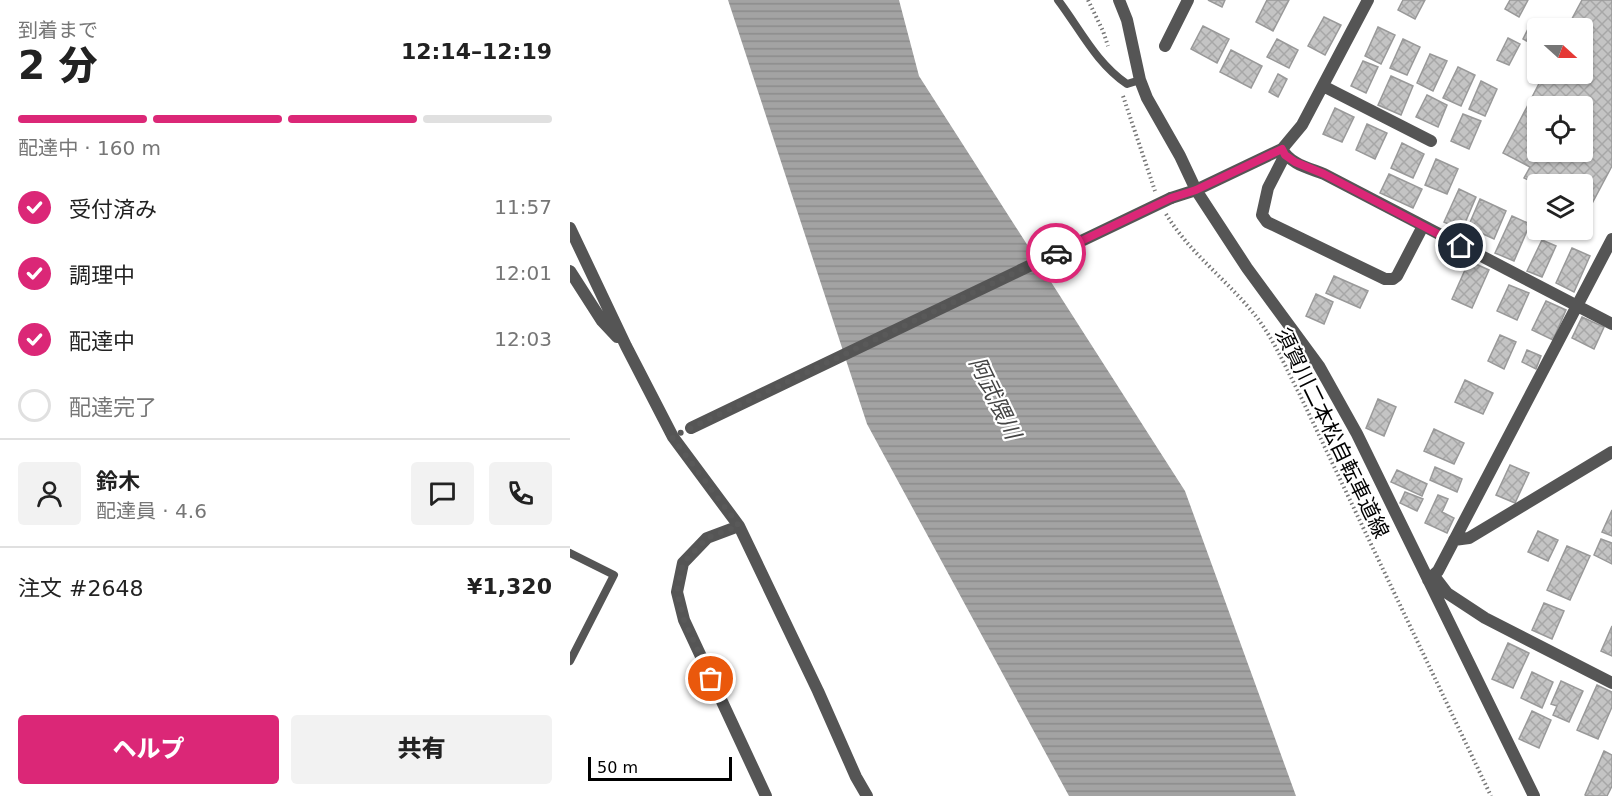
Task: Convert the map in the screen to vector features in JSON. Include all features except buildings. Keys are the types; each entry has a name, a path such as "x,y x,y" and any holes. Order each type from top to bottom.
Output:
{"street":[{"path":"1119,0 1128,20 1140,80 1147,98 1180,156 1196,190 1247,268 1318,366 1357,434 1431,578 1534,796"},
{"path":"1165,46 1188,0"},
{"path":"1368,0 1302,125 1283,152 1265,197 1262,215 1267,222 1385,279 1393,279 1397,276 1423,226"},
{"path":"1323,87 1431,141"},
{"path":"672,437 1167,202 1283,152"},
{"path":"1283,152 1295,162 1324,174 1612,324"},
{"path":"570,228 672,437 739,526 818,691 856,777 867,796"},
{"path":"1431,578 1438,571 1612,239"},
{"path":"570,272 602,321 626,346"},
{"path":"1454,540 1469,538 1612,452"},
{"path":"739,526 707,538 683,563 677,592 684,620 766,796"},
{"path":"1431,578 1447,593 1485,618 1612,683"}],"lane":[{"path":"1058,0 1095,54 1117,78 1127,84 1140,80"},
{"path":"570,553 614,575 570,661"}],"path":[{"path":"1088,0 1103,31 1109,50"},
{"path":"1117,78 1157,195"},
{"name":"須賀川二本松自転車道線","path":"1167,202 1167,216 1190,248 1244,303 1274,344 1491,796"}],"water":[{"name":"阿武隈川","path":"728,0 899,0 919,76 1185,491 1296,796 1069,796 867,424"}],"way so far":[{"path":"711,679 684,620 677,592 683,563 707,538 739,526 672,437 1056,253"}],"route":[{"path":"1056,253 1171,198 1196,190 1282,149 1285,155 1295,162 1324,174 1461,246"}]}
